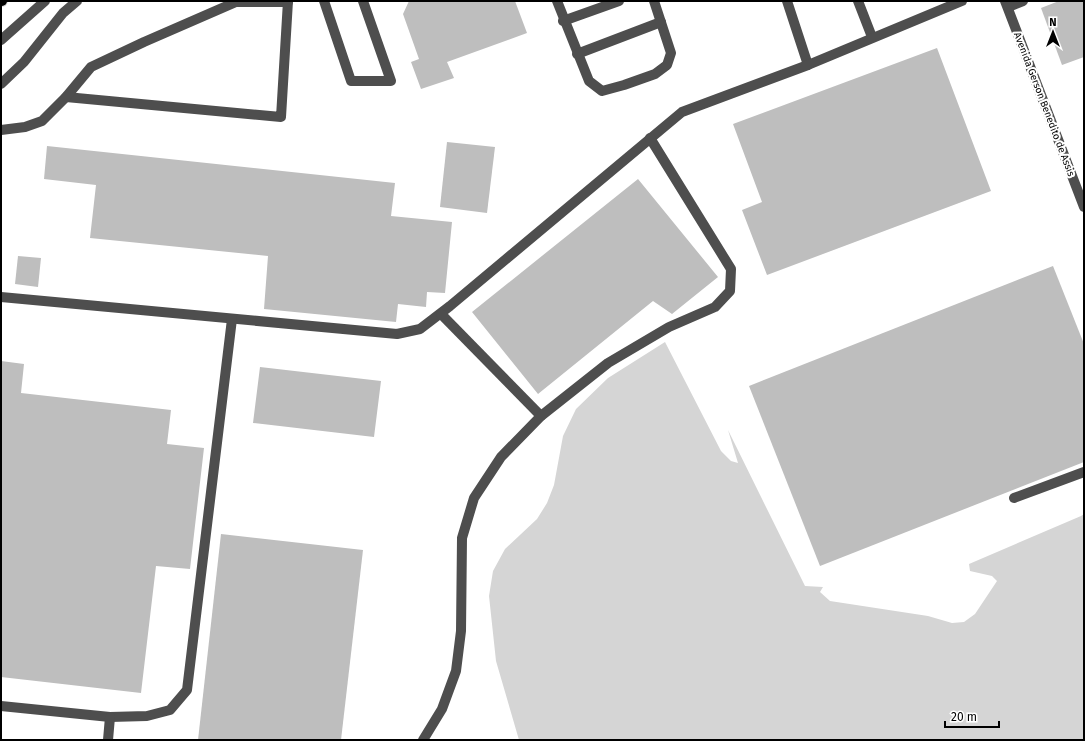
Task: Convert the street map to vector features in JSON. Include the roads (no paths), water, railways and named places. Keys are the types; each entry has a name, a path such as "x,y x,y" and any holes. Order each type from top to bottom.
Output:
{"street":[{"path":"1,40 45,1"},
{"path":"1,84 24,62 63,14 77,1"},
{"path":"327,2 351,82 391,82 363,1"},
{"path":"557,1 563,21 589,81 602,91 655,74 667,65 671,53 654,1"},
{"path":"563,21 619,1"},
{"path":"787,1 808,65"},
{"path":"858,1 872,37"},
{"path":"1,297 397,334 420,329 441,314 682,112 808,65 872,37 962,1"},
{"path":"1007,4 1023,1"},
{"path":"1,130 26,128 42,121 66,97 91,67 144,42 236,2 288,2 280,117 66,97"},
{"name":"Avenida Gerson Benedito de Assis","path":"1007,4 1084,207"},
{"path":"577,54 661,22"},
{"path":"423,740 442,709 456,671 461,630 462,538 474,498 501,457 541,416 608,363 669,327 716,307 730,291 731,269 650,138"},
{"path":"441,314 541,416"},
{"path":"1,706 110,717 147,716 170,710 188,690 232,319"},
{"path":"1014,498 1084,472"},
{"path":"108,740 110,717"}]}
